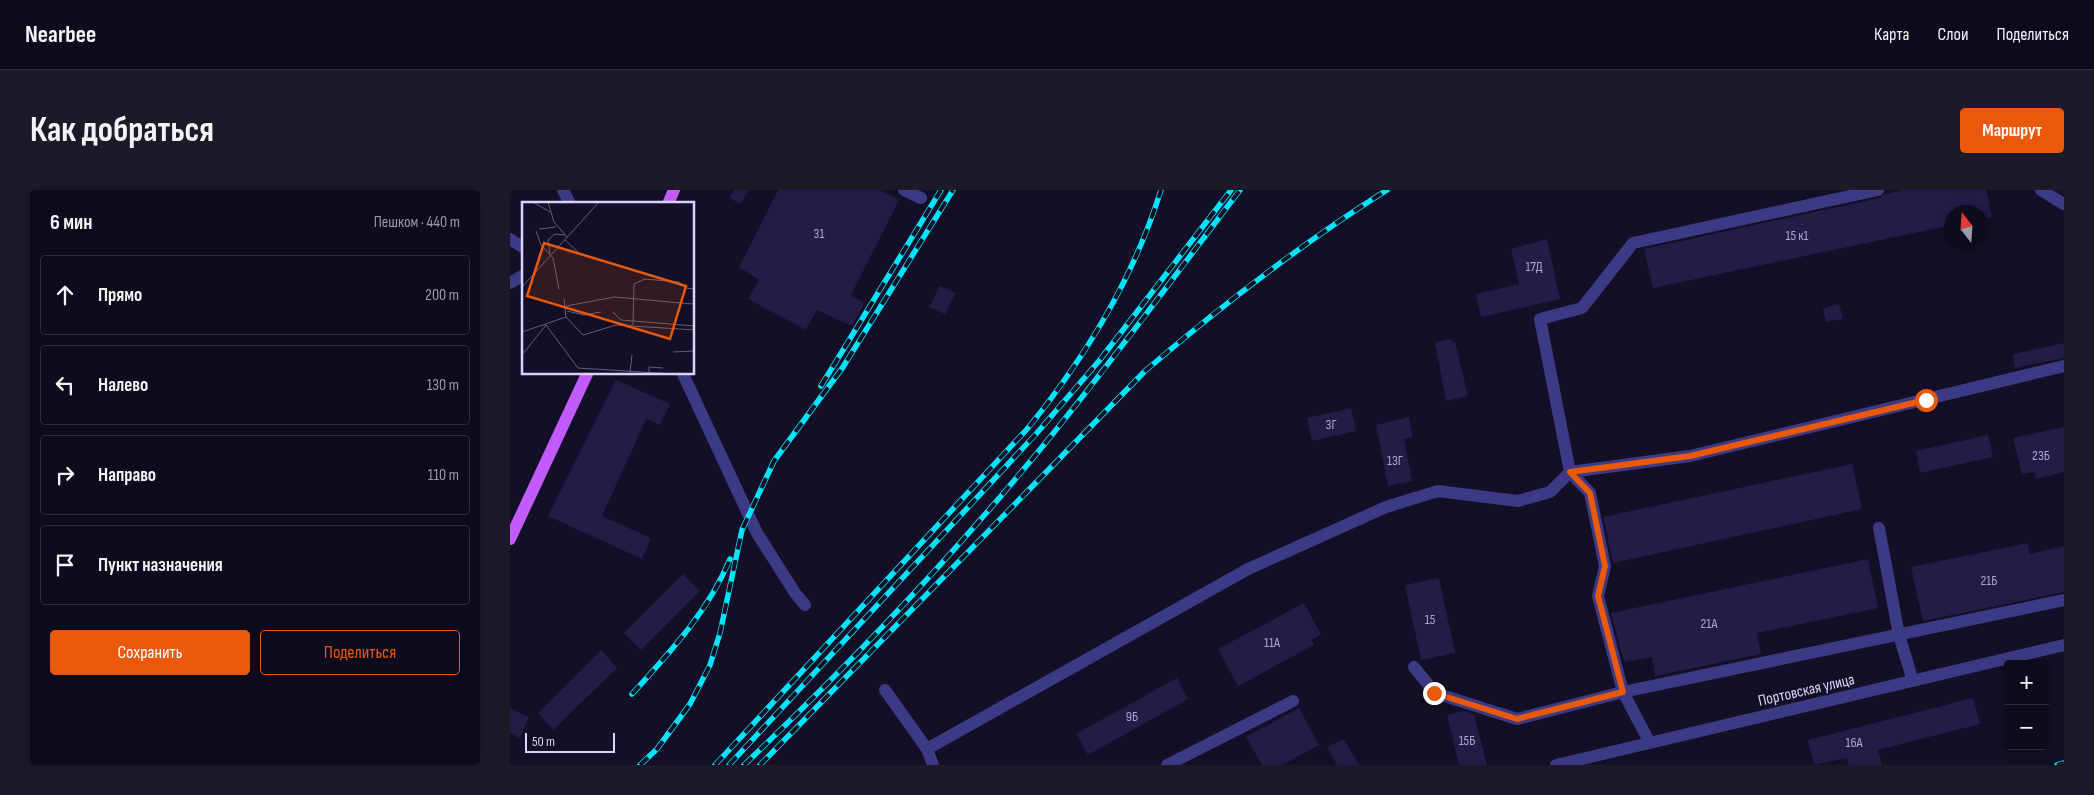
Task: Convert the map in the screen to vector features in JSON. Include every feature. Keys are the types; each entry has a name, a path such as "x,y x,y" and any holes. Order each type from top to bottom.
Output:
{"main road":[{"path":"669,202 674,190"},
{"path":"510,539 587,375"}],"street":[{"path":"564,190 569,202"},
{"path":"904,190 921,198"},
{"path":"1650,743 1623,692 1598,596 1605,566 1590,493 1570,472 1540,319 1582,308 1633,243 1878,190"},
{"path":"2041,190 2064,204"},
{"path":"510,239 522,247"},
{"path":"510,283 522,276"},
{"path":"927,749 1248,569 1386,507 1438,490 1518,501 1550,492 1570,472 1690,456 2064,366"},
{"path":"682,375 757,533 795,594 805,605"},
{"path":"1879,528 1899,635 1912,681"},
{"path":"1414,667 1434,693 1517,719 1623,692 2064,600"},
{"name":"Портовская улица","path":"1556,765 2064,645"},
{"path":"885,690 927,749 933,765"},
{"path":"1167,765 1293,701"}],"building":[{"path":"734,190 749,190 741,204 729,198"},
{"path":"778,190 879,190 899,200 851,295 864,303 852,326 817,310 806,330 748,299 759,280 739,267"},
{"path":"1903,190 1986,190 1992,217 1989,218 1989,205 1944,205 1944,227 1653,288 1644,249 1880,198 1885,194"},
{"path":"1547,239 1560,299 1481,317 1476,294 1519,284 1511,249"},
{"path":"940,286 956,293 945,314 929,307"},
{"path":"1839,304 1843,319 1826,322 1823,308"},
{"path":"1451,339 1452,343 1455,342 1468,396 1446,401 1435,342"},
{"path":"2064,343 2064,358 2015,368 2013,354"},
{"path":"616,380 670,404 660,425 646,419 602,516 651,538 642,559 548,516"},
{"path":"1351,408 1356,431 1312,441 1307,418"},
{"path":"1409,417 1413,437 1404,439 1412,481 1388,486 1376,425"},
{"path":"2064,427 2064,472 2036,479 2034,472 2022,474 2013,438"},
{"path":"1988,435 1993,457 1920,473 1916,451"},
{"path":"1852,464 1862,509 1613,563 1603,517"},
{"path":"2028,543 2030,554 2064,546 2064,592 1923,621 1911,567"},
{"path":"1868,559 1878,608 1757,633 1761,654 1655,676 1652,657 1624,662 1611,613"},
{"path":"683,574 700,591 641,650 624,633"},
{"path":"1439,578 1455,653 1421,660 1405,585"},
{"path":"1304,603 1321,634 1312,640 1314,645 1238,686 1218,649"},
{"path":"601,650 617,668 553,730 538,713"},
{"path":"1177,678 1188,699 1088,755 1076,734"},
{"path":"1973,698 1980,724 1878,750 1882,765 1849,765 1847,758 1814,765 1808,740"},
{"path":"510,708 529,717 520,738 510,733"},
{"path":"1299,708 1319,745 1282,765 1262,765 1246,737"},
{"path":"1464,711 1474,714 1487,765 1459,765 1447,715"},
{"path":"1344,739 1359,765 1337,765 1327,747"}],"railway":[{"path":"821,386 941,190"},
{"path":"640,765 657,749 690,704 710,665 720,633 742,530 774,461 843,367 953,190"},
{"path":"715,765 1028,428 1050,400 1089,344 1122,285 1150,223 1161,190"},
{"path":"729,765 1036,434 1099,361 1231,190"},
{"path":"744,765 901,608 1012,483 1096,379 1240,190"},
{"path":"760,765 1145,371 1203,322 1263,276 1387,190"},
{"path":"632,694 687,631 711,597 730,559"},
{"path":"2057,765 2064,763"}],"route":[{"path":"1434,693 1517,719 1623,692 1598,596 1605,566 1590,493 1570,472 1690,456 1926,400"}]}
